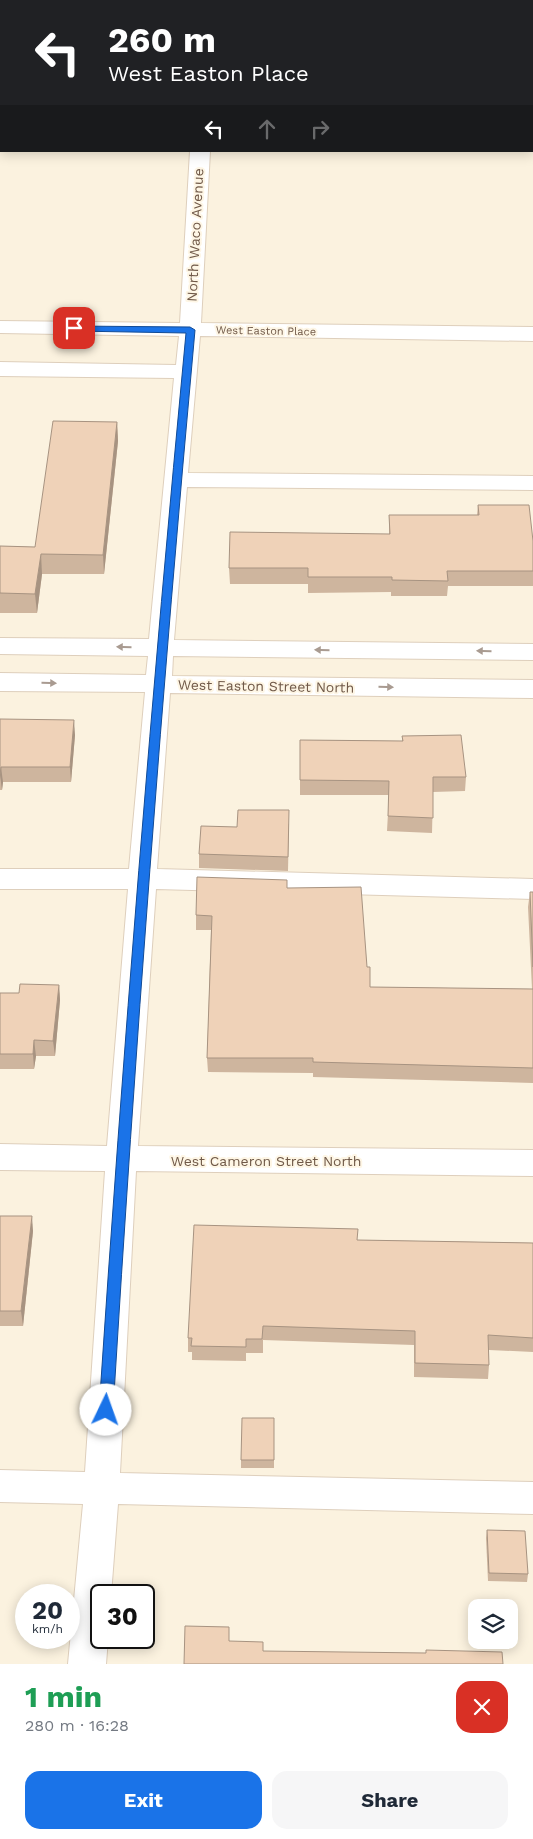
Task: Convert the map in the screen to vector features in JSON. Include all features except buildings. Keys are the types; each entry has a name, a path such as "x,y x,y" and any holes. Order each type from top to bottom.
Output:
{"street":[{"name":"North Waco Avenue","path":"87,1664 102,1487 121,1160 159,684 190,330 200,152"},
{"name":"West Easton Place","path":"0,327 533,334"},
{"path":"0,369 186,372"},
{"path":"177,480 533,484"},
{"path":"0,646 533,652"},
{"name":"West Easton Street North","path":"0,682 533,689"},
{"path":"0,878 143,879 533,889"},
{"name":"West Cameron Street North","path":"0,1157 121,1160 533,1163"},
{"path":"0,1486 533,1498"}],"route":[{"path":"74,328 190,330 164,611 126,1094 106,1410"}]}
